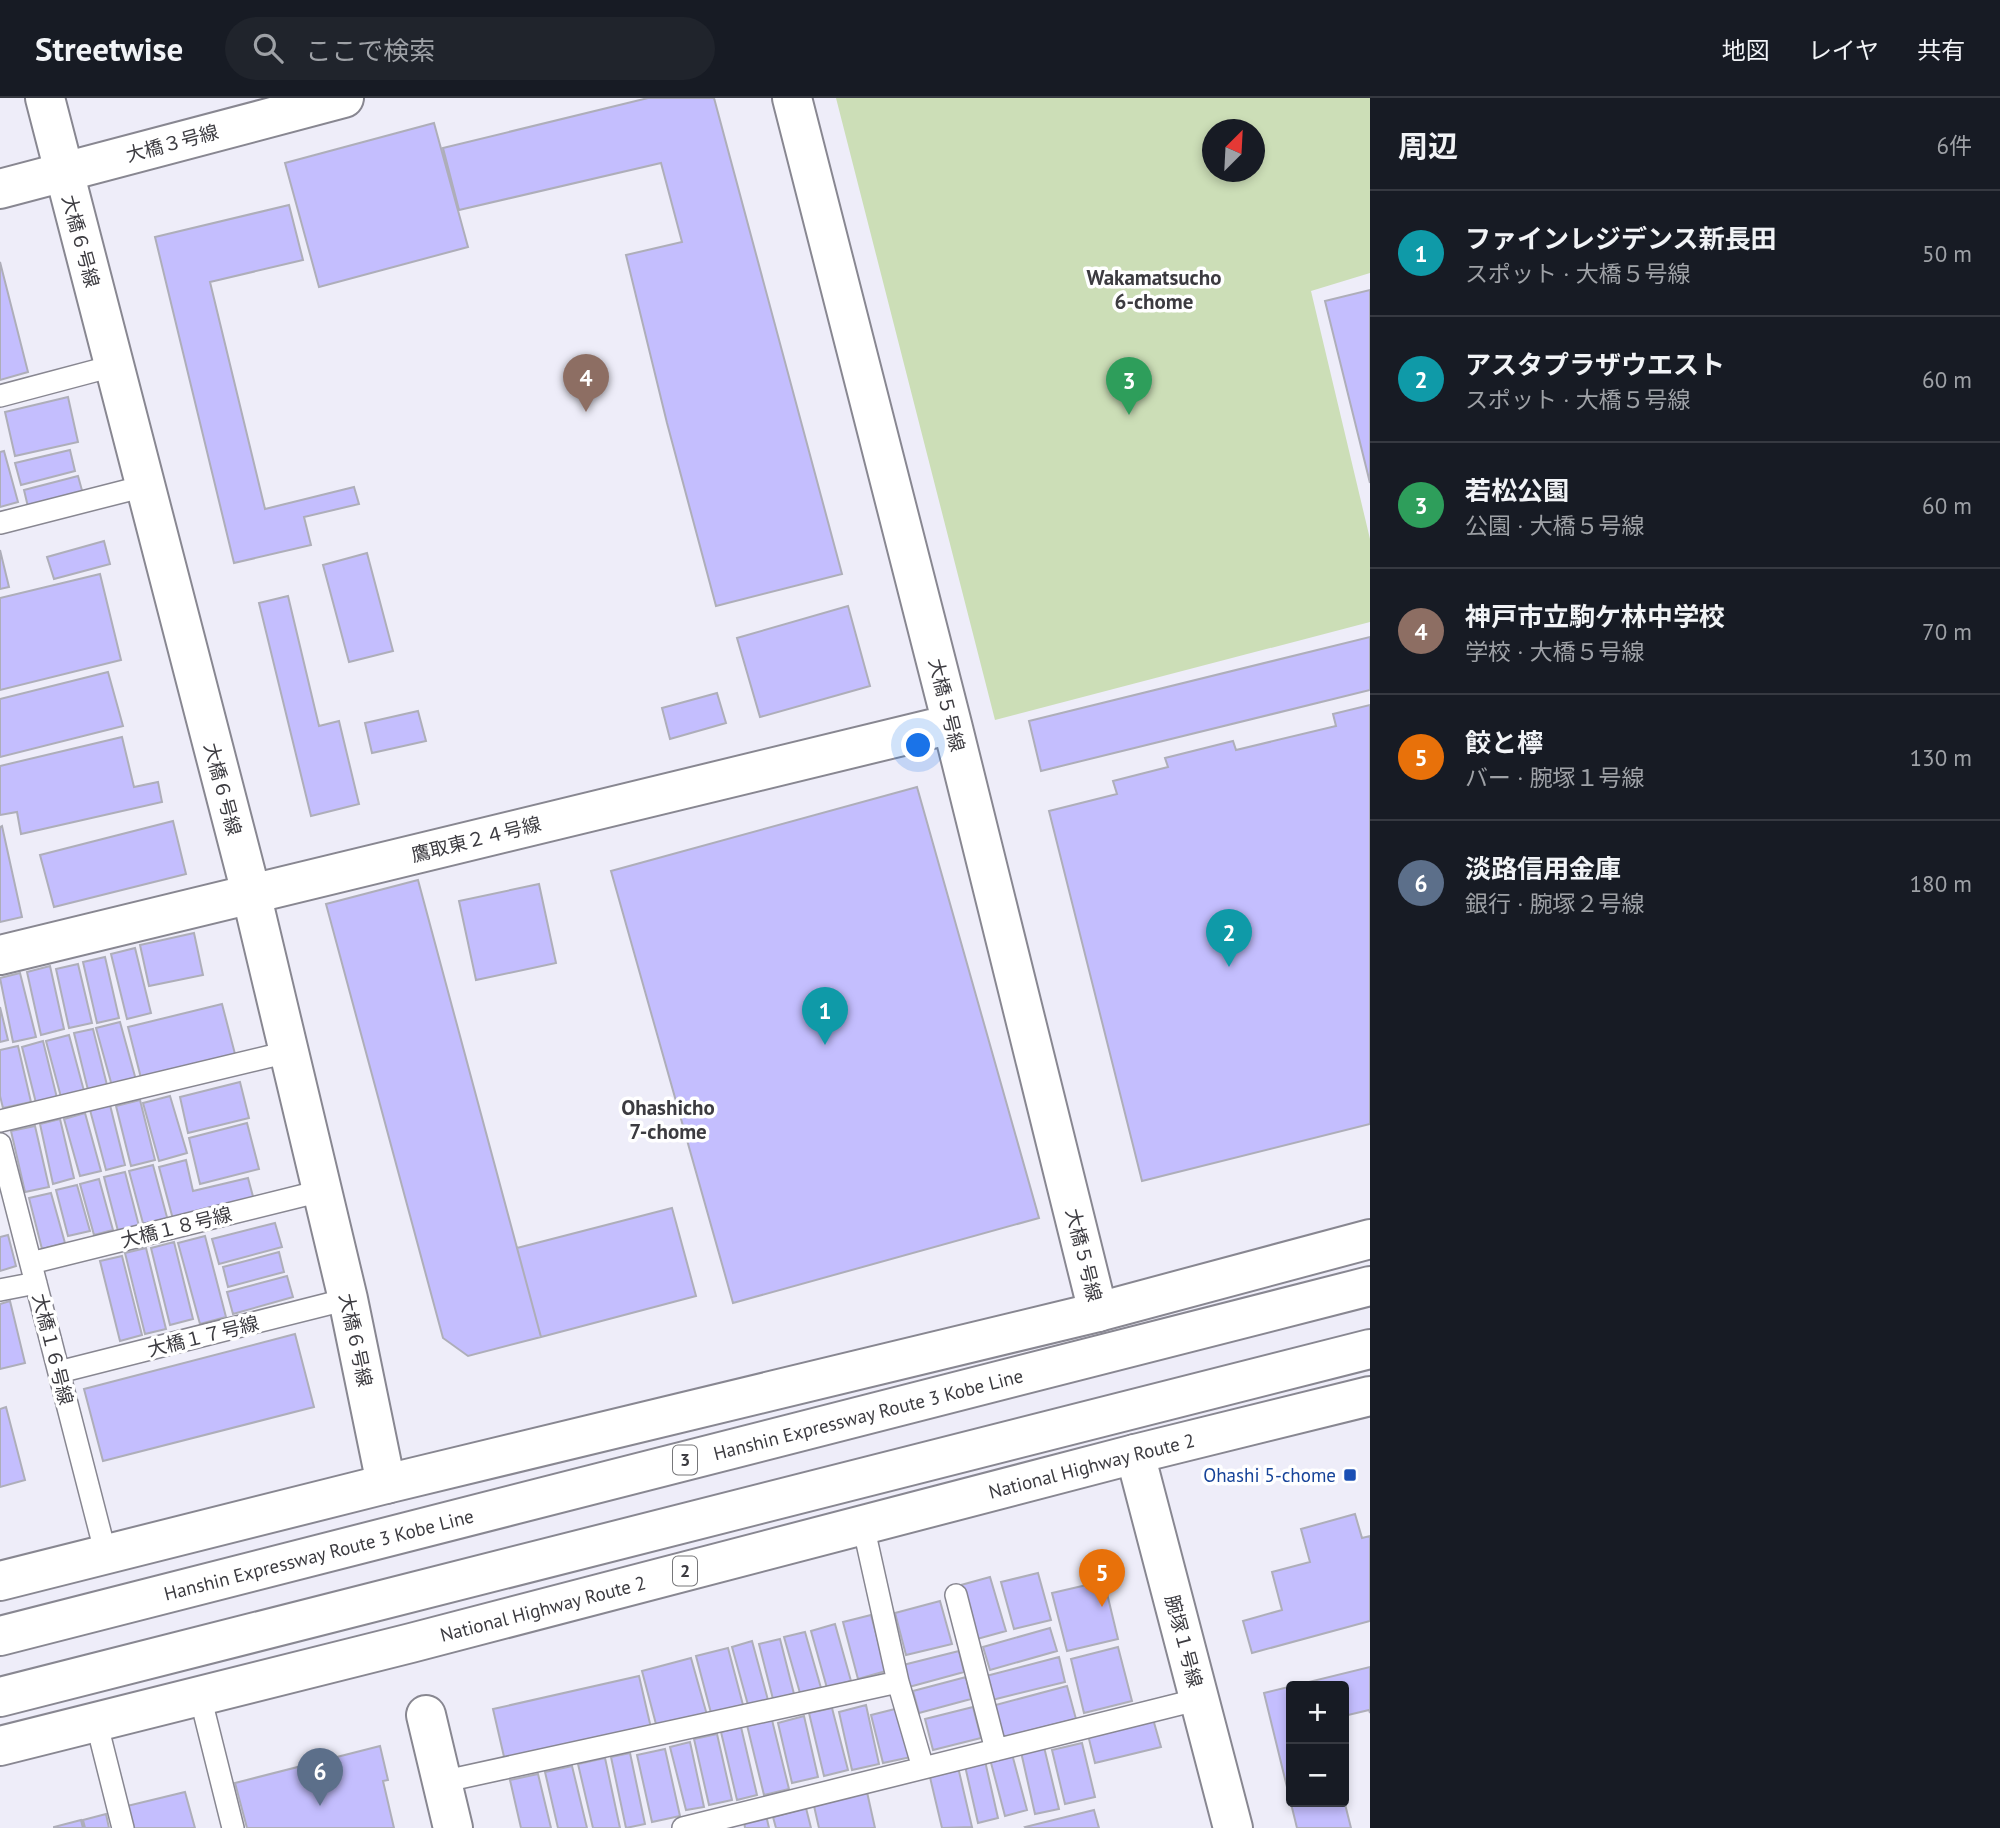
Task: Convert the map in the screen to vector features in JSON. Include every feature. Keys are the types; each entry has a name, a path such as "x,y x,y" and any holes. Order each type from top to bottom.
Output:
{"main road":[{"name":"大橋６号線","path":"45,98 62,172 251,893 348,1299 386,1484"},
{"name":"大橋３号線","path":"0,188 344,98"},
{"name":"大橋５号線","path":"792,98 952,724 1098,1312"},
{"name":"鷹取東２４号線","path":"0,955 952,724"},
{"path":"0,1581 386,1484 1098,1312 1370,1239"},
{"name":"Hanshin Expressway Route 3 Kobe Line","path":"0,1636 1370,1286"},
{"path":"0,1697 1370,1349"},
{"name":"National Highway Route 2","path":"0,1746 1370,1396"},
{"name":"腕塚１号線","path":"1135,1454 1233,1828"},
{"path":"426,1714 453,1828"}],"lane":[{"path":"0,396 113,366"},
{"path":"0,523 145,486"},
{"path":"0,1121 288,1052"},
{"name":"大橋１６号線","path":"0,1144 106,1555"},
{"name":"大橋１８号線","path":"0,1290 34,1273 321,1191"},
{"name":"大橋１７号線","path":"59,1372 348,1299"},
{"path":"863,1525 898,1682 923,1768"},
{"path":"956,1595 996,1750"},
{"path":"441,1782 898,1682"},
{"path":"200,1696 233,1828"},
{"path":"683,1828 1200,1699"},
{"path":"96,1721 123,1828"}],"green space":[{"path":"836,98 1370,98 1370,273 1311,291 1370,539 1370,622 995,720"}],"building":[{"path":"648,98 714,98 842,574 716,606 626,255 682,242 661,163 459,210 443,148"},
{"path":"434,123 468,247 319,287 285,163"},
{"path":"289,205 303,260 210,282 265,509 354,487 359,504 304,517 311,545 234,563 155,237"},
{"path":"0,262 28,372 0,380"},
{"path":"1370,290 1370,483 1325,301"},
{"path":"68,397 78,442 15,456 5,412"},
{"path":"70,450 75,471 21,485 15,463"},
{"path":"4,451 18,502 0,507 0,452"},
{"path":"78,476 83,494 28,507 24,490"},
{"path":"104,541 110,564 54,579 47,557"},
{"path":"0,550 9,587 0,589"},
{"path":"367,553 393,651 349,662 323,565"},
{"path":"100,574 121,660 0,690 0,598"},
{"path":"288,596 319,726 339,721 359,804 311,816 259,603"},
{"path":"848,606 870,686 760,717 737,638"},
{"path":"1370,637 1370,690 1041,771 1029,721"},
{"path":"108,672 123,726 0,757 0,699"},
{"path":"717,693 726,723 670,739 662,708"},
{"path":"1370,705 1370,1124 1142,1181 1049,811 1117,794 1113,781 1168,767 1165,758 1233,741 1236,750 1336,726 1333,714"},
{"path":"418,711 426,741 372,753 365,723"},
{"path":"122,737 134,787 158,782 162,802 21,834 17,812 0,815 0,766"},
{"path":"917,787 1039,1218 733,1303 611,871"},
{"path":"173,821 186,874 54,907 40,855"},
{"path":"2,826 22,917 0,922 0,827"},
{"path":"418,880 541,1337 468,1356 443,1338 326,904"},
{"path":"539,884 556,963 476,980 459,901"},
{"path":"194,933 203,975 149,986 140,945"},
{"path":"135,948 151,1013 127,1019 111,954"},
{"path":"105,957 119,1018 97,1023 83,962"},
{"path":"78,964 92,1023 69,1028 56,969"},
{"path":"50,966 64,1029 41,1035 27,972"},
{"path":"20,973 36,1037 13,1042 0,978"},
{"path":"222,1004 235,1054 141,1078 128,1027"},
{"path":"0,1007 8,1040 0,1042"},
{"path":"120,1022 136,1080 112,1086 96,1028"},
{"path":"93,1029 107,1085 88,1090 74,1033"},
{"path":"69,1035 84,1091 61,1097 46,1041"},
{"path":"43,1041 57,1098 36,1103 22,1047"},
{"path":"18,1046 31,1102 3,1108 0,1096 0,1050"},
{"path":"240,1082 249,1118 188,1133 180,1097"},
{"path":"170,1096 187,1153 159,1161 143,1103"},
{"path":"140,1100 155,1160 131,1166 116,1106"},
{"path":"110,1105 125,1165 106,1170 90,1110"},
{"path":"85,1113 101,1171 80,1176 64,1119"},
{"path":"60,1119 74,1178 53,1184 40,1124"},
{"path":"247,1123 259,1169 200,1184 189,1138"},
{"path":"35,1126 49,1187 25,1192 11,1131"},
{"path":"186,1160 193,1191 248,1178 255,1204 174,1223 159,1167"},
{"path":"153,1165 168,1221 144,1227 129,1171"},
{"path":"125,1172 139,1226 118,1231 104,1177"},
{"path":"99,1179 113,1230 94,1235 80,1184"},
{"path":"77,1185 90,1231 68,1236 56,1190"},
{"path":"51,1193 65,1243 42,1249 29,1198"},
{"path":"672,1208 696,1296 541,1337 517,1248"},
{"path":"275,1223 282,1247 219,1264 212,1239"},
{"path":"8,1235 16,1266 0,1271 0,1237"},
{"path":"205,1236 226,1317 200,1324 178,1243"},
{"path":"174,1242 193,1319 170,1325 151,1248"},
{"path":"146,1248 166,1329 145,1334 125,1253"},
{"path":"279,1252 284,1272 228,1287 223,1267"},
{"path":"122,1256 142,1335 120,1341 100,1261"},
{"path":"287,1276 293,1297 233,1314 227,1292"},
{"path":"10,1301 25,1363 0,1369 0,1304"},
{"path":"295,1334 314,1407 103,1461 84,1389"},
{"path":"6,1407 25,1480 0,1487 0,1409"},
{"path":"1355,1514 1362,1538 1370,1536 1370,1621 1252,1653 1243,1621 1282,1610 1272,1572 1310,1562 1301,1529"},
{"path":"1038,1573 1051,1620 1014,1629 1001,1582"},
{"path":"990,1577 1006,1631 977,1639 961,1585"},
{"path":"1104,1581 1118,1639 1067,1651 1052,1593"},
{"path":"940,1601 952,1644 906,1655 895,1613"},
{"path":"871,1615 886,1671 858,1679 843,1622"},
{"path":"835,1624 851,1681 827,1688 811,1631"},
{"path":"1050,1628 1057,1651 990,1670 983,1647"},
{"path":"805,1632 821,1688 800,1693 784,1637"},
{"path":"780,1639 794,1694 773,1699 759,1644"},
{"path":"752,1641 768,1700 748,1705 732,1647"},
{"path":"1118,1647 1132,1701 1084,1713 1071,1659"},
{"path":"728,1648 743,1705 711,1713 696,1656"},
{"path":"959,1651 964,1672 909,1687 903,1665"},
{"path":"1059,1657 1065,1682 992,1700 986,1676"},
{"path":"691,1658 707,1715 657,1728 642,1671"},
{"path":"1370,1667 1370,1713 1369,1710 1349,1715 1349,1681 1313,1681"},
{"path":"639,1676 651,1728 505,1761 493,1709"},
{"path":"966,1677 971,1699 919,1713 913,1691"},
{"path":"1067,1686 1076,1719 1000,1738 992,1706"},
{"path":"1286,1687 1286,1783 1264,1693"},
{"path":"866,1705 879,1764 852,1770 839,1712"},
{"path":"973,1707 981,1738 933,1750 925,1719"},
{"path":"832,1708 848,1770 824,1776 809,1713"},
{"path":"899,1708 911,1757 883,1763 871,1715"},
{"path":"804,1716 818,1777 792,1783 778,1723"},
{"path":"1153,1719 1161,1747 1095,1763 1088,1735"},
{"path":"772,1720 789,1789 764,1795 747,1725"},
{"path":"741,1727 757,1795 737,1800 721,1732"},
{"path":"717,1734 732,1800 709,1805 694,1739"},
{"path":"690,1742 704,1807 686,1810 670,1747"},
{"path":"1082,1743 1095,1797 1065,1804 1052,1750"},
{"path":"380,1746 388,1780 383,1781 394,1828 247,1828 235,1783"},
{"path":"1044,1747 1059,1809 1035,1814 1021,1752"},
{"path":"665,1749 680,1816 652,1822 637,1755"},
{"path":"630,1753 645,1824 626,1828 611,1757"},
{"path":"1012,1754 1027,1810 1005,1816 990,1759"},
{"path":"605,1758 620,1828 593,1828 578,1764"},
{"path":"985,1761 998,1818 978,1823 965,1766"},
{"path":"572,1766 587,1828 558,1828 545,1772"},
{"path":"958,1767 972,1827 942,1828 929,1773"},
{"path":"538,1774 551,1828 521,1828 510,1780"},
{"path":"185,1792 195,1828 131,1828 127,1806"},
{"path":"867,1792 875,1828 819,1828 814,1806"},
{"path":"1292,1807 1346,1807 1351,1828 1297,1828"},
{"path":"806,1808 811,1828 776,1828 773,1817"},
{"path":"1094,1810 1099,1828 1025,1827"},
{"path":"106,1814 109,1828 85,1828 83,1820"},
{"path":"766,1815 769,1828 745,1828 744,1821"},
{"path":"81,1820 83,1828 54,1828 54,1827"}],"place":[{"name":"神戸市立駒ケ林中学校","path":"586,412"},
{"name":"若松公園","path":"1129,415"},
{"name":"アスタプラザウエスト","path":"1229,967"},
{"name":"ファインレジデンス新長田","path":"825,1045"},
{"name":"Ohashi 5-chome","path":"1350,1475"},
{"name":"餃と檸","path":"1102,1607"},
{"name":"淡路信用金庫","path":"320,1806"}],"district":[{"name":"Wakamatsucho 6-chome","path":"1154,290"},
{"name":"Ohashicho 7-chome","path":"668,1120"}]}
